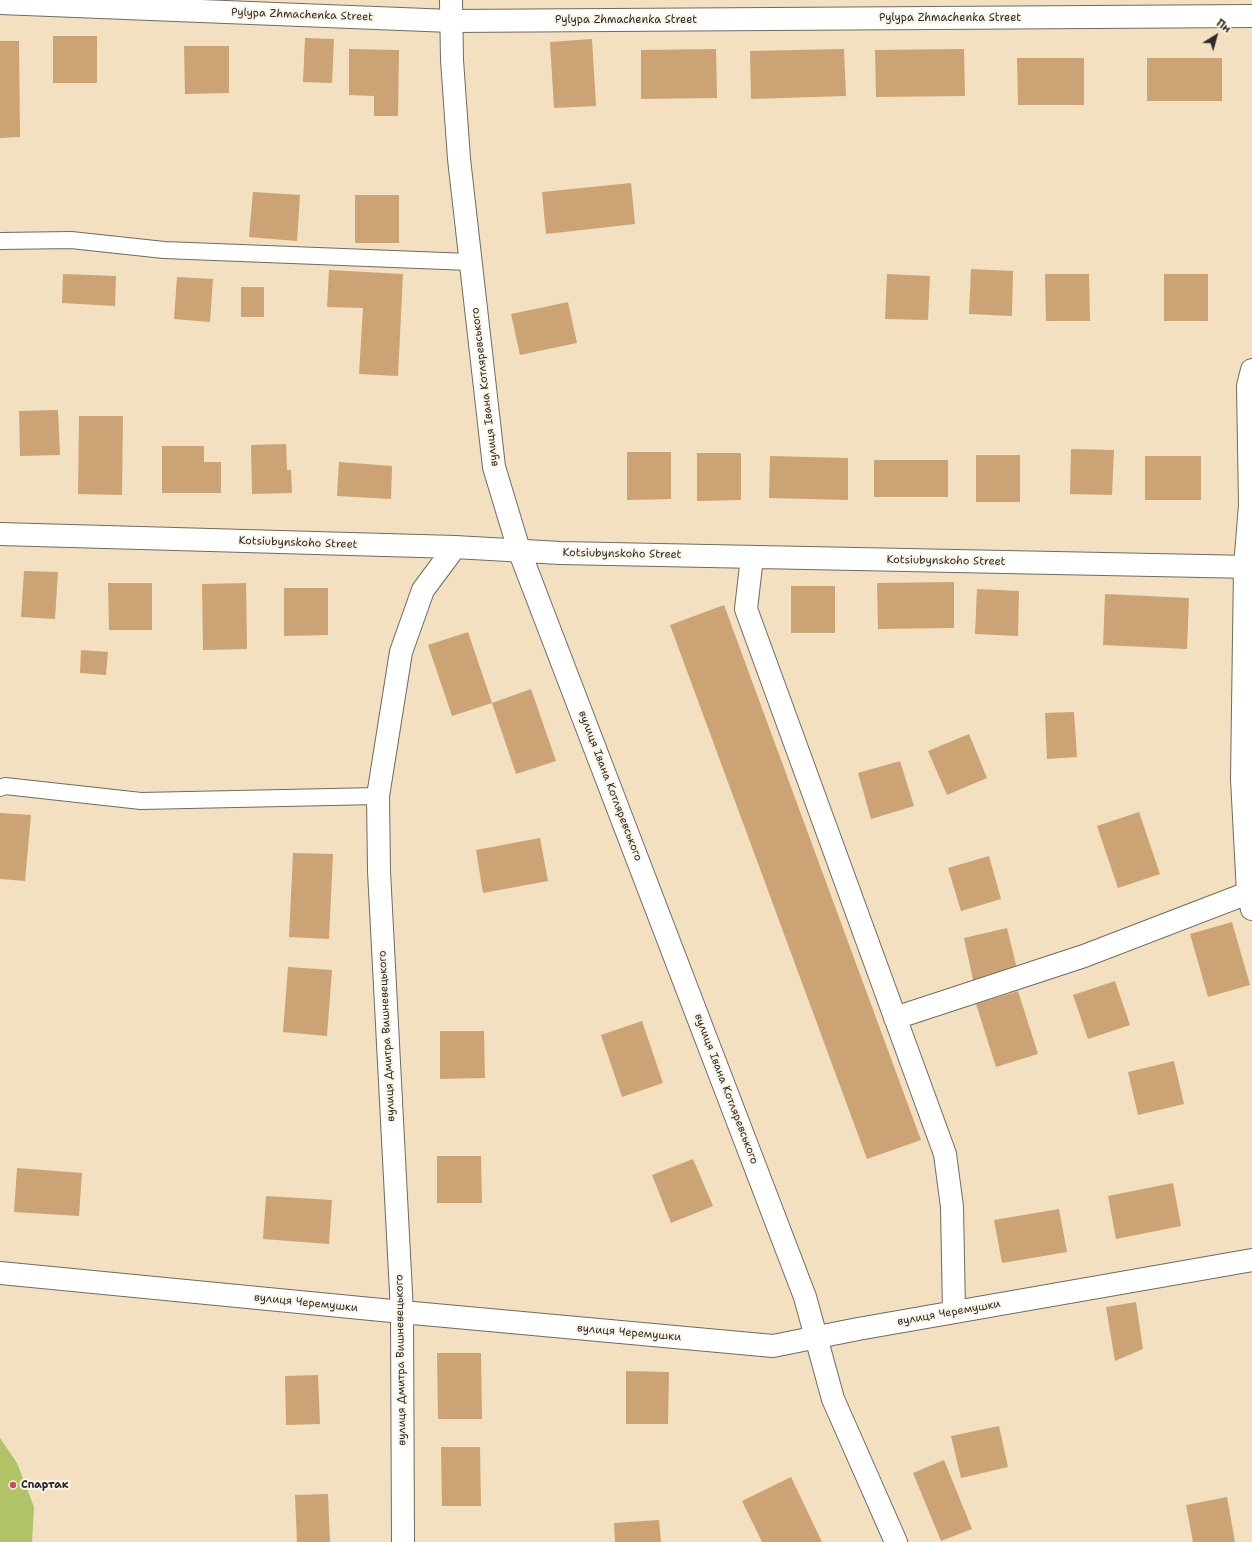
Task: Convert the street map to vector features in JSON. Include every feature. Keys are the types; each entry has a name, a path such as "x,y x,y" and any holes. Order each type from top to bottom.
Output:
{"street":[{"name":"Pylypa Zhmachenka Street","path":"0,3 451,11 1252,16"},
{"name":"вулиця Івана Котляревського","path":"451,11 452,60 459,159 494,467 519,550 805,1296 833,1399 896,1542"},
{"path":"895,1018 1250,901 1242,779 1250,505 1248,386 1252,370"},
{"name":"Kotsiubynskoho Street","path":"0,534 455,547 560,553 1248,567"},
{"name":"вулиця Дмитра Вишневецького","path":"402,1542 402,1312 379,871 378,796 401,652 423,590 455,547"},
{"path":"752,557 746,609 945,1154 952,1207 954,1312"},
{"name":"вулиця Черемушки","path":"0,1273 773,1346 954,1312 1252,1260"}],"lane":[{"path":"0,241 71,240 164,250 470,262"},
{"path":"0,788 5,786 140,801 378,796"}],"green space":[{"name":"Спартак","path":"0,1438 17,1463 34,1507 32,1542 0,1542"}],"building":[{"path":"53,36 97,36 97,83 53,83"},
{"path":"305,38 334,39 332,83 303,82"},
{"path":"592,39 596,106 554,108 550,42"},
{"path":"0,41 19,41 20,137 0,138"},
{"path":"184,46 229,46 229,93 185,94"},
{"path":"349,49 399,50 398,116 374,116 374,96 349,95"},
{"path":"716,49 717,98 641,99 641,50"},
{"path":"844,49 846,96 751,99 750,51"},
{"path":"964,49 965,96 876,97 875,50"},
{"path":"1017,58 1084,58 1084,105 1018,105"},
{"path":"1147,58 1222,58 1222,101 1147,101"},
{"path":"631,183 635,224 546,234 542,192"},
{"path":"253,192 300,195 297,241 249,237"},
{"path":"355,195 399,195 399,243 355,243"},
{"path":"971,269 1013,271 1012,316 969,314"},
{"path":"329,270 403,274 398,376 359,374 363,308 327,307"},
{"path":"63,274 116,276 115,306 62,303"},
{"path":"887,274 930,276 928,320 885,319"},
{"path":"1045,274 1089,274 1090,321 1046,321"},
{"path":"1164,274 1208,274 1208,321 1164,321"},
{"path":"177,277 213,279 210,322 174,319"},
{"path":"241,287 264,287 264,317 241,317"},
{"path":"568,302 577,343 520,355 511,314"},
{"path":"58,410 60,455 20,456 19,411"},
{"path":"79,416 123,416 122,495 78,494"},
{"path":"286,444 287,470 291,470 292,493 252,494 251,445"},
{"path":"162,446 204,446 204,462 221,462 221,493 162,493"},
{"path":"1071,449 1114,450 1112,495 1070,494"},
{"path":"627,452 671,452 671,499 627,500"},
{"path":"697,453 741,453 741,500 697,501"},
{"path":"976,455 1020,455 1020,502 976,502"},
{"path":"770,456 848,458 848,500 769,498"},
{"path":"1145,456 1201,456 1201,500 1145,500"},
{"path":"874,460 948,460 948,497 874,497"},
{"path":"339,462 392,466 391,499 337,496"},
{"path":"24,571 58,572 55,619 21,617"},
{"path":"954,582 954,628 878,629 877,583"},
{"path":"108,583 152,583 152,630 109,630"},
{"path":"246,583 247,649 203,650 202,584"},
{"path":"791,586 835,586 835,633 791,633"},
{"path":"284,588 328,588 328,635 284,636"},
{"path":"977,589 1019,591 1018,636 975,634"},
{"path":"1105,594 1189,598 1187,649 1103,645"},
{"path":"724,605 921,1140 867,1159 670,625"},
{"path":"468,632 492,703 452,716 428,645"},
{"path":"81,650 108,652 106,675 80,673"},
{"path":"531,689 556,761 516,774 492,703"},
{"path":"1074,712 1077,757 1047,759 1045,713"},
{"path":"969,734 987,778 947,795 928,751"},
{"path":"900,761 914,806 871,819 858,773"},
{"path":"1139,812 1160,874 1118,888 1097,826"},
{"path":"0,813 31,815 25,881 0,879"},
{"path":"540,838 548,881 483,893 476,850"},
{"path":"293,853 333,854 329,939 289,937"},
{"path":"989,856 1001,899 961,911 948,868"},
{"path":"1232,922 1250,985 1208,997 1190,934"},
{"path":"1007,928 1017,969 973,980 964,938"},
{"path":"288,967 332,970 327,1036 283,1032"},
{"path":"1115,981 1130,1025 1088,1039 1073,995"},
{"path":"1018,991 1038,1054 996,1067 976,1004"},
{"path":"642,1021 663,1083 622,1097 601,1035"},
{"path":"440,1031 484,1031 485,1078 440,1079"},
{"path":"1174,1061 1184,1104 1138,1115 1128,1072"},
{"path":"437,1156 481,1156 482,1203 437,1203"},
{"path":"693,1159 713,1206 671,1223 652,1175"},
{"path":"17,1168 82,1173 79,1216 14,1212"},
{"path":"1173,1183 1181,1226 1116,1239 1108,1196"},
{"path":"266,1196 332,1200 329,1244 263,1239"},
{"path":"1059,1209 1067,1252 1002,1263 994,1220"},
{"path":"1136,1302 1143,1349 1115,1361 1106,1307"},
{"path":"437,1353 481,1353 482,1419 438,1419"},
{"path":"626,1371 669,1372 668,1424 626,1424"},
{"path":"318,1375 320,1424 286,1425 285,1376"},
{"path":"999,1426 1008,1467 961,1478 951,1436"},
{"path":"441,1447 480,1447 481,1506 442,1506"},
{"path":"944,1460 972,1529 941,1541 913,1473"},
{"path":"791,1477 822,1542 762,1542 742,1501"},
{"path":"328,1494 330,1542 297,1542 295,1495"},
{"path":"1227,1497 1235,1542 1193,1542 1186,1505"},
{"path":"659,1520 661,1542 615,1542 614,1523"}],"place":[{"name":"Спартак","path":"13,1485"}]}
